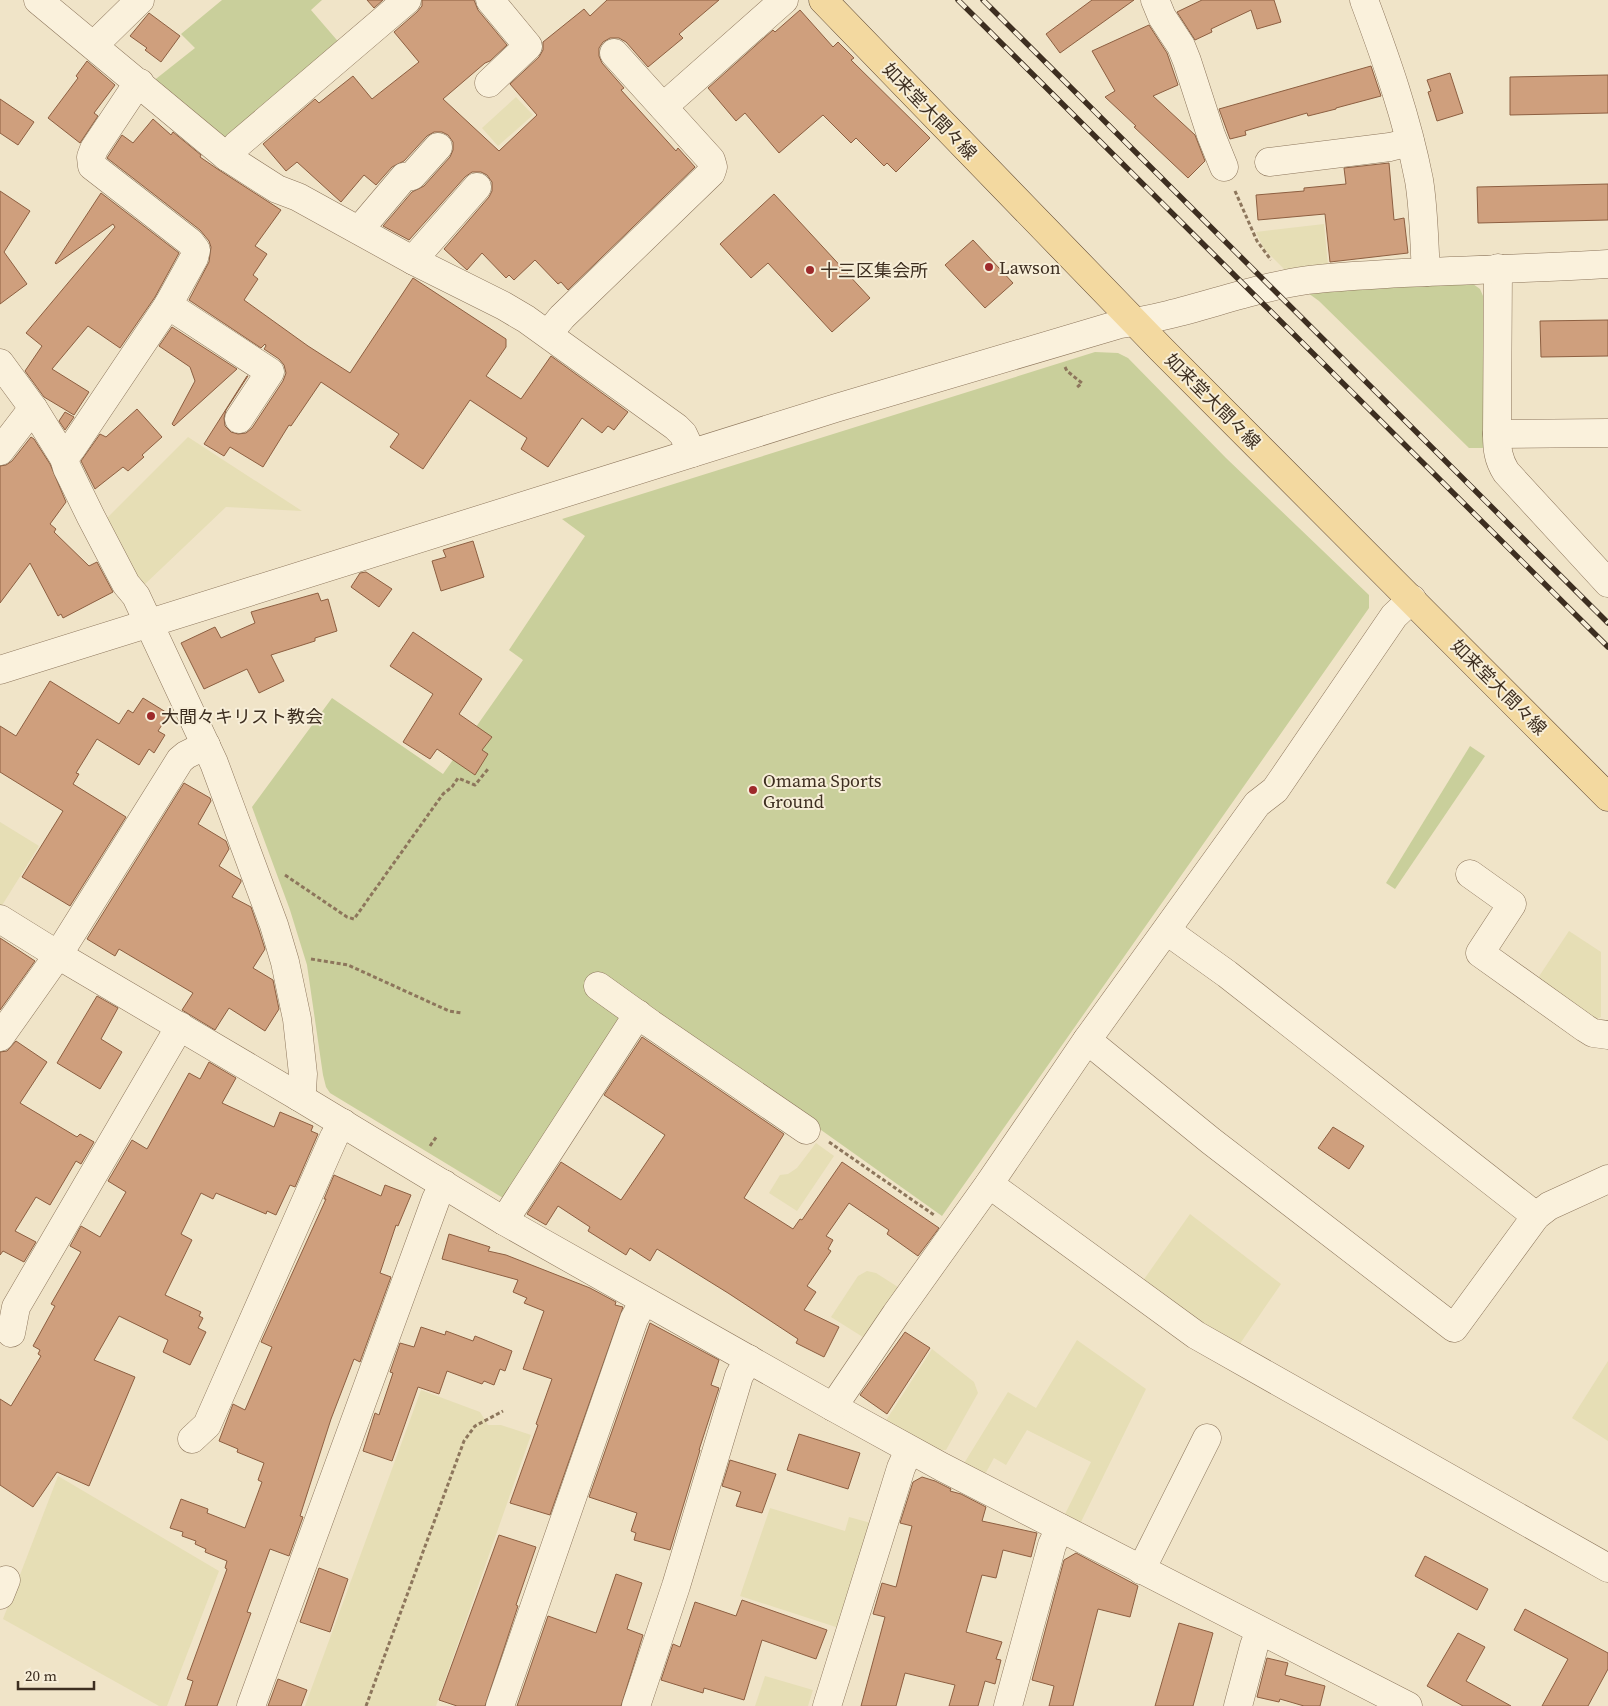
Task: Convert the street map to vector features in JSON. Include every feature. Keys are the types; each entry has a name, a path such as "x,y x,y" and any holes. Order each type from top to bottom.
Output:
{"main road":[{"name":"如来堂大間々線","path":"823,0 1160,349 1608,796"}],"street":[{"path":"38,0 94,44 227,157 277,188 298,197 414,261 504,306 548,334 676,427 683,434 692,453"},
{"path":"94,44 140,0"},
{"path":"227,157 237,145 407,0"},
{"path":"489,84 528,46 490,0"},
{"path":"663,107 784,0"},
{"path":"1364,0 1387,61 1419,180 1426,272"},
{"path":"1157,3 1162,17 1181,46 1211,135 1224,167"},
{"path":"548,334 562,317 711,173 713,167 712,160 614,53"},
{"path":"64,458 168,305 194,258 196,250 194,246 92,166 90,157 94,149 140,83"},
{"path":"1269,162 1390,147 1410,142"},
{"path":"359,230 404,177 412,176 438,147"},
{"path":"414,261 477,187"},
{"path":"0,670 870,398 1120,324 1135,322 1292,283 1348,276 1608,264"},
{"path":"1498,268 1497,434 1499,456 1506,472 1608,583"},
{"path":"168,305 270,372 240,419"},
{"path":"0,363 64,458 91,517 126,584 136,596 224,787 274,925 285,962 297,1019 303,1074 302,1090 299,1097"},
{"path":"0,450 32,408"},
{"path":"1497,434 1608,433"},
{"path":"833,1407 890,1322 989,1184 1088,1040 1257,804 1275,790 1394,616 1412,599"},
{"path":"0,1037 58,955 180,760 186,754 206,745"},
{"path":"1470,874 1512,904 1480,953 1585,1028 1593,1033 1608,1035"},
{"path":"0,919 504,1221 909,1450 1408,1706"},
{"path":"1167,931 1227,974 1536,1216"},
{"path":"598,986 806,1130"},
{"path":"504,1221 638,1014"},
{"path":"11,1333 16,1307 180,1026"},
{"path":"1088,1040 1211,1141 1454,1328 1536,1216 1549,1206 1608,1179"},
{"path":"192,1439 207,1425 334,1137 343,1123"},
{"path":"251,1706 436,1199 444,1184"},
{"path":"989,1184 1196,1336 1608,1568"},
{"path":"500,1706 634,1319 644,1301"},
{"path":"636,1706 676,1586 739,1376 749,1359"},
{"path":"1141,1570 1207,1438"},
{"path":"827,1706 901,1468 909,1450"},
{"path":"1008,1706 1052,1545 1060,1528"},
{"path":"1238,1706 1260,1630"}],"path":[{"path":"1224,167 1263,252 1292,283"},
{"path":"1062,363 1067,371 1082,382 1076,388"},
{"path":"282,873 347,917 354,918 443,794 452,787 458,778 475,785 488,769"},
{"path":"307,958 348,965 449,1011 462,1013"},
{"path":"806,1130 816,1134 934,1215"},
{"path":"366,1706 464,1441 475,1426 503,1411"}],"shaded area":[{"path":"516,97 533,115 498,146 482,128"},
{"path":"1324,224 1328,265 1286,271 1264,249 1256,232"},
{"path":"188,437 302,511 226,507 143,586 101,524"},
{"path":"0,822 39,846 1,907 0,906"},
{"path":"1569,931 1601,952 1601,1017 1591,1023 1534,984"},
{"path":"816,1143 834,1156 797,1211 769,1193 780,1175 788,1174 797,1168"},
{"path":"1190,1214 1281,1284 1235,1351 1140,1285"},
{"path":"867,1271 876,1273 901,1289 866,1339 831,1317 858,1276"},
{"path":"1077,1340 1146,1389 1080,1524 1064,1516 1091,1462 1027,1430 1006,1465 994,1458 984,1476 963,1465 1008,1392 1036,1408"},
{"path":"932,1349 974,1382 978,1393 946,1450 937,1450 885,1422"},
{"path":"1608,1361 1608,1441 1572,1418"},
{"path":"421,1390 480,1412 488,1425 501,1425 531,1435 436,1706 305,1706"},
{"path":"58,1476 219,1571 167,1706 159,1706 3,1619"},
{"path":"770,1508 845,1531 849,1517 871,1523 839,1628 740,1596"},
{"path":"765,1676 813,1690 808,1706 755,1706"}],"green space":[{"path":"222,0 322,0 311,10 342,46 223,139 152,82 195,48 181,34"},
{"path":"1473,284 1480,289 1483,296 1484,448 1469,448 1319,301 1308,293 1343,289"},
{"name":"Omama Sports Ground","path":"1095,352 1118,353 1128,358 1226,458 1369,595 1369,608 942,1216 807,1120 619,1011 620,1026 508,1201 330,1093 326,1087 323,1075 307,965 290,910 252,807 332,698 443,774 523,660 509,650 585,536 562,519"},
{"path":"1470,746 1485,756 1395,889 1386,883"}],"building":[{"path":"367,0 383,0 374,8"},
{"path":"422,0 474,0 478,10 507,45 443,99 499,151 537,115 510,84 539,57 543,50 543,42 584,9 590,16 607,0 719,0 679,34 683,38 648,67 626,42 619,38 610,38 603,42 599,48 599,56 602,63 624,88 621,90 676,151 678,148 695,167 568,290 561,282 558,284 535,260 514,280 509,275 506,278 482,253 467,270 444,249 489,197 492,191 492,182 487,175 481,172 472,172 465,177 409,240 383,226 412,192 424,186 450,157 453,150 453,142 448,135 442,132 434,132 427,136 404,161 392,167 376,185 364,175 341,202 297,162 286,171 263,144 315,99 319,103 353,76 372,99 419,62 394,32 417,12 422,6"},
{"path":"1092,0 1134,0 1060,53 1046,34"},
{"path":"1202,0 1274,0 1281,22 1257,29 1251,10 1211,29 1212,32 1195,40 1177,12"},
{"path":"800,10 833,47 838,42 854,58 851,60 930,138 896,172 887,163 884,166 856,138 851,143 823,115 779,153 745,113 736,121 708,88 773,30 775,32"},
{"path":"149,13 180,36 161,62 145,50 147,48 130,36"},
{"path":"1149,25 1167,53 1178,85 1153,96 1195,135 1205,161 1188,178 1105,97 1115,91 1092,51"},
{"path":"87,61 115,85 94,113 98,116 80,143 48,118 78,78 76,76"},
{"path":"1371,66 1381,96 1308,116 1307,113 1245,131 1246,135 1230,139 1219,109"},
{"path":"1450,73 1463,113 1437,121 1428,92 1431,91 1427,80"},
{"path":"1608,75 1608,113 1510,115 1510,77"},
{"path":"0,99 34,122 18,145 0,133"},
{"path":"153,119 171,135 173,132 201,155 200,157 281,210 255,246 267,254 253,275 258,279 244,300 308,346 350,373 413,278 506,339 506,347 486,376 521,399 551,356 628,412 614,430 608,426 602,433 582,418 548,467 521,449 527,438 470,400 423,469 390,447 399,434 321,382 291,426 289,425 263,467 230,447 224,456 204,444 247,376 226,410 224,418 225,426 231,432 238,434 246,433 252,428 283,381 286,373 284,365 279,359 264,349 265,344 261,348 189,300 209,262 211,247 209,241 200,230 107,158 122,135 133,143"},
{"path":"1389,163 1394,220 1404,218 1408,253 1330,262 1325,214 1258,220 1256,195 1304,191 1304,188 1346,184 1344,168"},
{"path":"1608,184 1608,220 1478,223 1477,187"},
{"path":"0,191 30,211 4,252 27,284 0,304"},
{"path":"101,193 179,253 155,297 120,348 88,326 52,369 89,392 74,415 44,397 25,371 42,346 26,333 115,227 113,224 55,263"},
{"name":"十三区集会所","path":"774,194 870,298 832,332 768,263 751,278 720,244"},
{"path":"973,240 1013,283 985,308 945,265"},
{"path":"1608,320 1608,356 1541,357 1540,321"},
{"path":"172,327 237,369 174,426 172,424 195,381 190,367 159,346"},
{"path":"137,409 162,437 128,471 123,467 95,489 81,461 100,434 106,437"},
{"path":"65,412 74,417 65,430 59,421"},
{"path":"31,437 50,464 66,502 50,524 56,529 54,532 89,566 97,562 113,592 63,618 61,614 58,616 30,563 0,603 0,466 12,461"},
{"path":"473,541 484,577 441,591 432,561 446,557 443,550"},
{"path":"366,572 392,589 379,607 351,587 360,573"},
{"path":"318,593 321,601 328,599 337,631 315,638 315,641 271,655 284,681 259,693 247,669 204,689 181,643 215,627 221,638 255,623 251,612"},
{"path":"413,632 482,679 459,714 492,737 482,750 488,754 475,775 437,749 430,759 403,742 433,694 390,666"},
{"path":"50,681 119,724 128,710 133,713 143,698 169,714 158,731 165,735 154,753 149,749 139,765 97,739 76,773 79,774 73,784 126,817 70,906 22,877 63,811 0,772 0,726 16,736"},
{"path":"184,783 210,798 211,801 198,824 226,841 229,849 219,866 241,880 232,897 251,907 259,930 265,949 253,968 273,980 279,1009 265,1031 229,1008 215,1030 182,1010 193,993 119,949 115,956 87,939"},
{"path":"0,938 35,961 0,1010"},
{"path":"97,996 118,1008 101,1039 122,1052 100,1089 57,1063"},
{"path":"642,1037 784,1134 744,1198 793,1229 800,1219 802,1220 842,1162 939,1228 918,1256 887,1234 889,1230 849,1203 826,1236 833,1240 828,1249 831,1251 807,1286 816,1292 804,1310 839,1327 824,1357 796,1343 798,1339 657,1249 650,1261 630,1248 626,1255 588,1231 590,1227 558,1206 546,1225 527,1214 561,1162 621,1200 665,1135 604,1095"},
{"path":"16,1041 47,1062 20,1103 77,1137 80,1134 94,1142 81,1164 76,1161 50,1205 36,1197 15,1231 36,1242 24,1262 3,1251 0,1255 0,1052 7,1051"},
{"path":"209,1062 236,1078 222,1103 274,1127 280,1112 313,1126 311,1131 318,1134 295,1187 290,1185 276,1215 267,1211 266,1214 216,1193 213,1199 201,1193 181,1234 192,1240 165,1295 201,1312 199,1316 203,1318 198,1328 206,1332 190,1365 163,1352 168,1340 119,1316 94,1360 135,1377 89,1486 57,1472 33,1507 0,1485 0,1399 11,1406 41,1356 38,1354 40,1350 33,1346 55,1306 51,1304 81,1252 70,1246 81,1226 100,1237 126,1192 108,1181 132,1140 147,1149 189,1073 200,1079"},
{"path":"1333,1127 1364,1146 1349,1169 1318,1148"},
{"path":"334,1175 381,1196 385,1185 411,1195 398,1226 396,1225 380,1273 391,1277 360,1362 354,1359 331,1419 300,1516 303,1517 289,1556 270,1549 247,1612 251,1613 217,1706 185,1706 193,1681 187,1679 227,1569 225,1568 227,1561 205,1552 206,1549 195,1544 196,1541 182,1536 183,1532 170,1528 181,1499 208,1509 207,1513 245,1528 262,1482 258,1480 264,1463 237,1452 238,1449 219,1441 233,1404 245,1410 272,1347 261,1342 326,1199 324,1199"},
{"path":"449,1234 490,1247 488,1251 506,1255 590,1288 616,1302 615,1305 623,1307 550,1515 510,1503 552,1379 523,1369 544,1311 524,1303 527,1298 513,1292 518,1280 442,1259"},
{"path":"650,1323 719,1360 711,1385 719,1388 670,1550 634,1540 636,1533 631,1531 637,1513 589,1497"},
{"path":"421,1327 445,1335 446,1331 473,1341 475,1336 512,1351 505,1371 500,1369 494,1385 484,1381 482,1384 447,1371 439,1394 418,1387 392,1461 363,1451 375,1413 379,1415 393,1373 390,1372 400,1343 414,1347"},
{"path":"905,1332 930,1348 887,1414 860,1395"},
{"path":"799,1434 860,1453 848,1489 787,1470"},
{"path":"730,1460 776,1474 762,1513 736,1506 741,1492 722,1486"},
{"path":"922,1477 935,1481 951,1489 950,1491 961,1494 986,1507 982,1521 1037,1533 1031,1557 1003,1550 996,1578 982,1575 966,1632 1002,1642 996,1659 1001,1660 995,1684 985,1681 978,1706 949,1706 955,1685 905,1673 896,1706 861,1706 885,1617 873,1614 882,1583 896,1587 912,1526 900,1523 913,1482"},
{"path":"499,1535 536,1547 485,1706 457,1706 439,1700"},
{"path":"1076,1553 1138,1586 1130,1617 1098,1609 1073,1706 1049,1706 1054,1686 1032,1680 1064,1560"},
{"path":"1425,1556 1488,1589 1477,1610 1415,1576"},
{"path":"319,1568 348,1579 330,1632 300,1622"},
{"path":"616,1574 642,1583 627,1629 643,1635 621,1706 517,1706 548,1616 596,1633"},
{"path":"742,1600 827,1630 816,1659 762,1640 744,1700 704,1688 703,1693 661,1680 673,1644 680,1647 695,1602 736,1616"},
{"path":"1525,1609 1608,1653 1608,1669 1588,1706 1542,1706 1568,1659 1514,1630"},
{"path":"1179,1623 1213,1633 1193,1706 1155,1706"},
{"path":"1458,1633 1485,1647 1466,1681 1511,1706 1463,1706 1427,1686"},
{"path":"1267,1658 1288,1663 1285,1675 1325,1686 1320,1706 1304,1706 1280,1699 1279,1702 1257,1697"},
{"path":"278,1679 307,1690 301,1706 268,1706"}],"railway":[{"path":"958,0 1608,647"},
{"path":"983,0 1608,623"}],"place":[{"name":"Lawson","path":"989,267"},
{"name":"十三区集会所","path":"810,270"},
{"name":"大間々キリスト教会","path":"151,716"},
{"name":"Omama Sports Ground","path":"753,790"}]}
